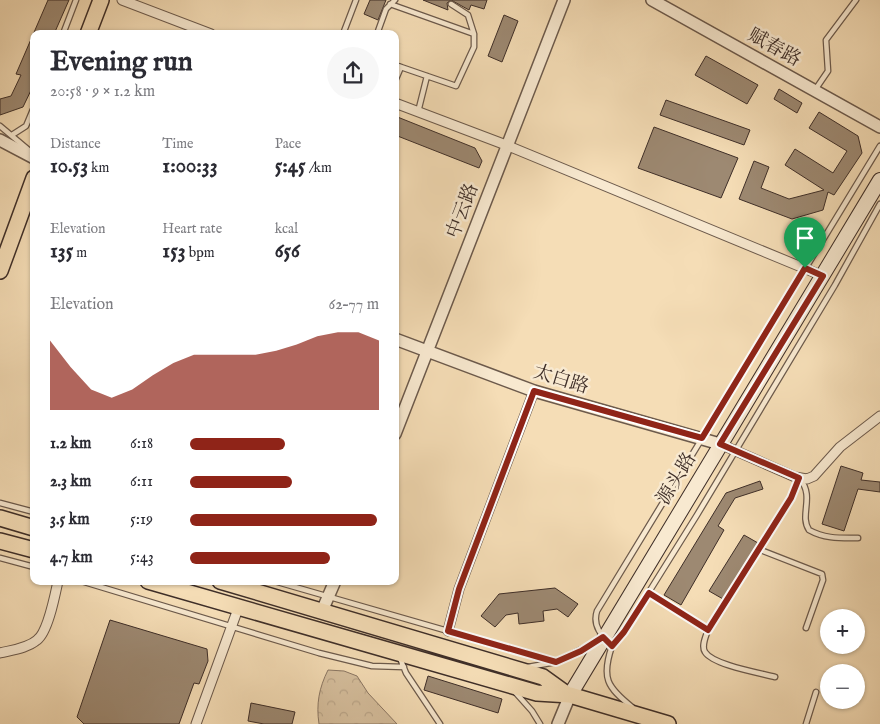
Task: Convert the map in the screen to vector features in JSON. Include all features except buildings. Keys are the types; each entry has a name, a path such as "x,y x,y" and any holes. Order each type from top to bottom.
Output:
{"main road":[{"path":"90,30 101,0"},
{"name":"源头路","path":"570,695 607,642 720,444 880,180"},
{"path":"0,271 30,189"},
{"path":"0,518 30,527"},
{"path":"0,541 30,549"},
{"path":"163,585 537,693 570,695 668,724"},
{"path":"238,585 325,604 543,677 570,695"}],"street":[{"path":"122,0 201,30"},
{"name":"中云路","path":"399,424 564,0"},
{"name":"赋春路","path":"652,0 880,127"},
{"path":"399,105 506,145 823,276"},
{"path":"0,140 30,154"},
{"name":"太白路","path":"399,341 534,391 720,444"},
{"path":"448,631 459,589 534,391"},
{"path":"720,444 799,478 807,479 814,476 840,447 880,416"},
{"path":"0,652 21,648 38,640 46,623 57,585"},
{"path":"325,604 333,585"},
{"path":"196,724 239,606"},
{"path":"558,724 570,695"}],"lane":[{"path":"65,30 76,0"},
{"path":"345,30 356,0"},
{"path":"379,30 390,4 395,0"},
{"path":"814,91 828,71 826,40 856,0"},
{"path":"390,4 474,34"},
{"path":"399,66 456,86 459,84 474,47 474,34 468,14 451,4"},
{"path":"399,73 402,67"},
{"path":"418,112 427,76"},
{"path":"12,135 26,126 30,116"},
{"path":"0,126 30,152"},
{"path":"645,717 610,687 606,677 607,642 595,623 597,611 880,146"},
{"path":"514,668 556,662 607,642 624,632 736,451 835,285 880,204"},
{"path":"799,478 808,493 806,517 809,530 819,535 834,538 858,538"},
{"path":"774,677 716,661 705,653 703,646 708,630 791,498 799,478"},
{"path":"0,503 30,511"},
{"path":"758,549 822,574 823,580 806,628"},
{"path":"0,558 30,566"},
{"path":"94,585 372,666 404,667"},
{"path":"283,585 325,604 448,631 556,662"},
{"path":"649,593 708,630"},
{"path":"398,652 404,667 440,724"},
{"path":"507,684 522,698 540,724"},
{"path":"806,724 816,692"}],"green space":[{"path":"328,670 344,671 357,676 368,693 397,724 319,724 319,696"}],"route":[{"path":"805,268 823,276 720,444 799,478 791,498 708,630 649,593 624,632 612,646 603,637 581,651 556,662 448,631 459,589 534,391 702,438 805,268"}]}
